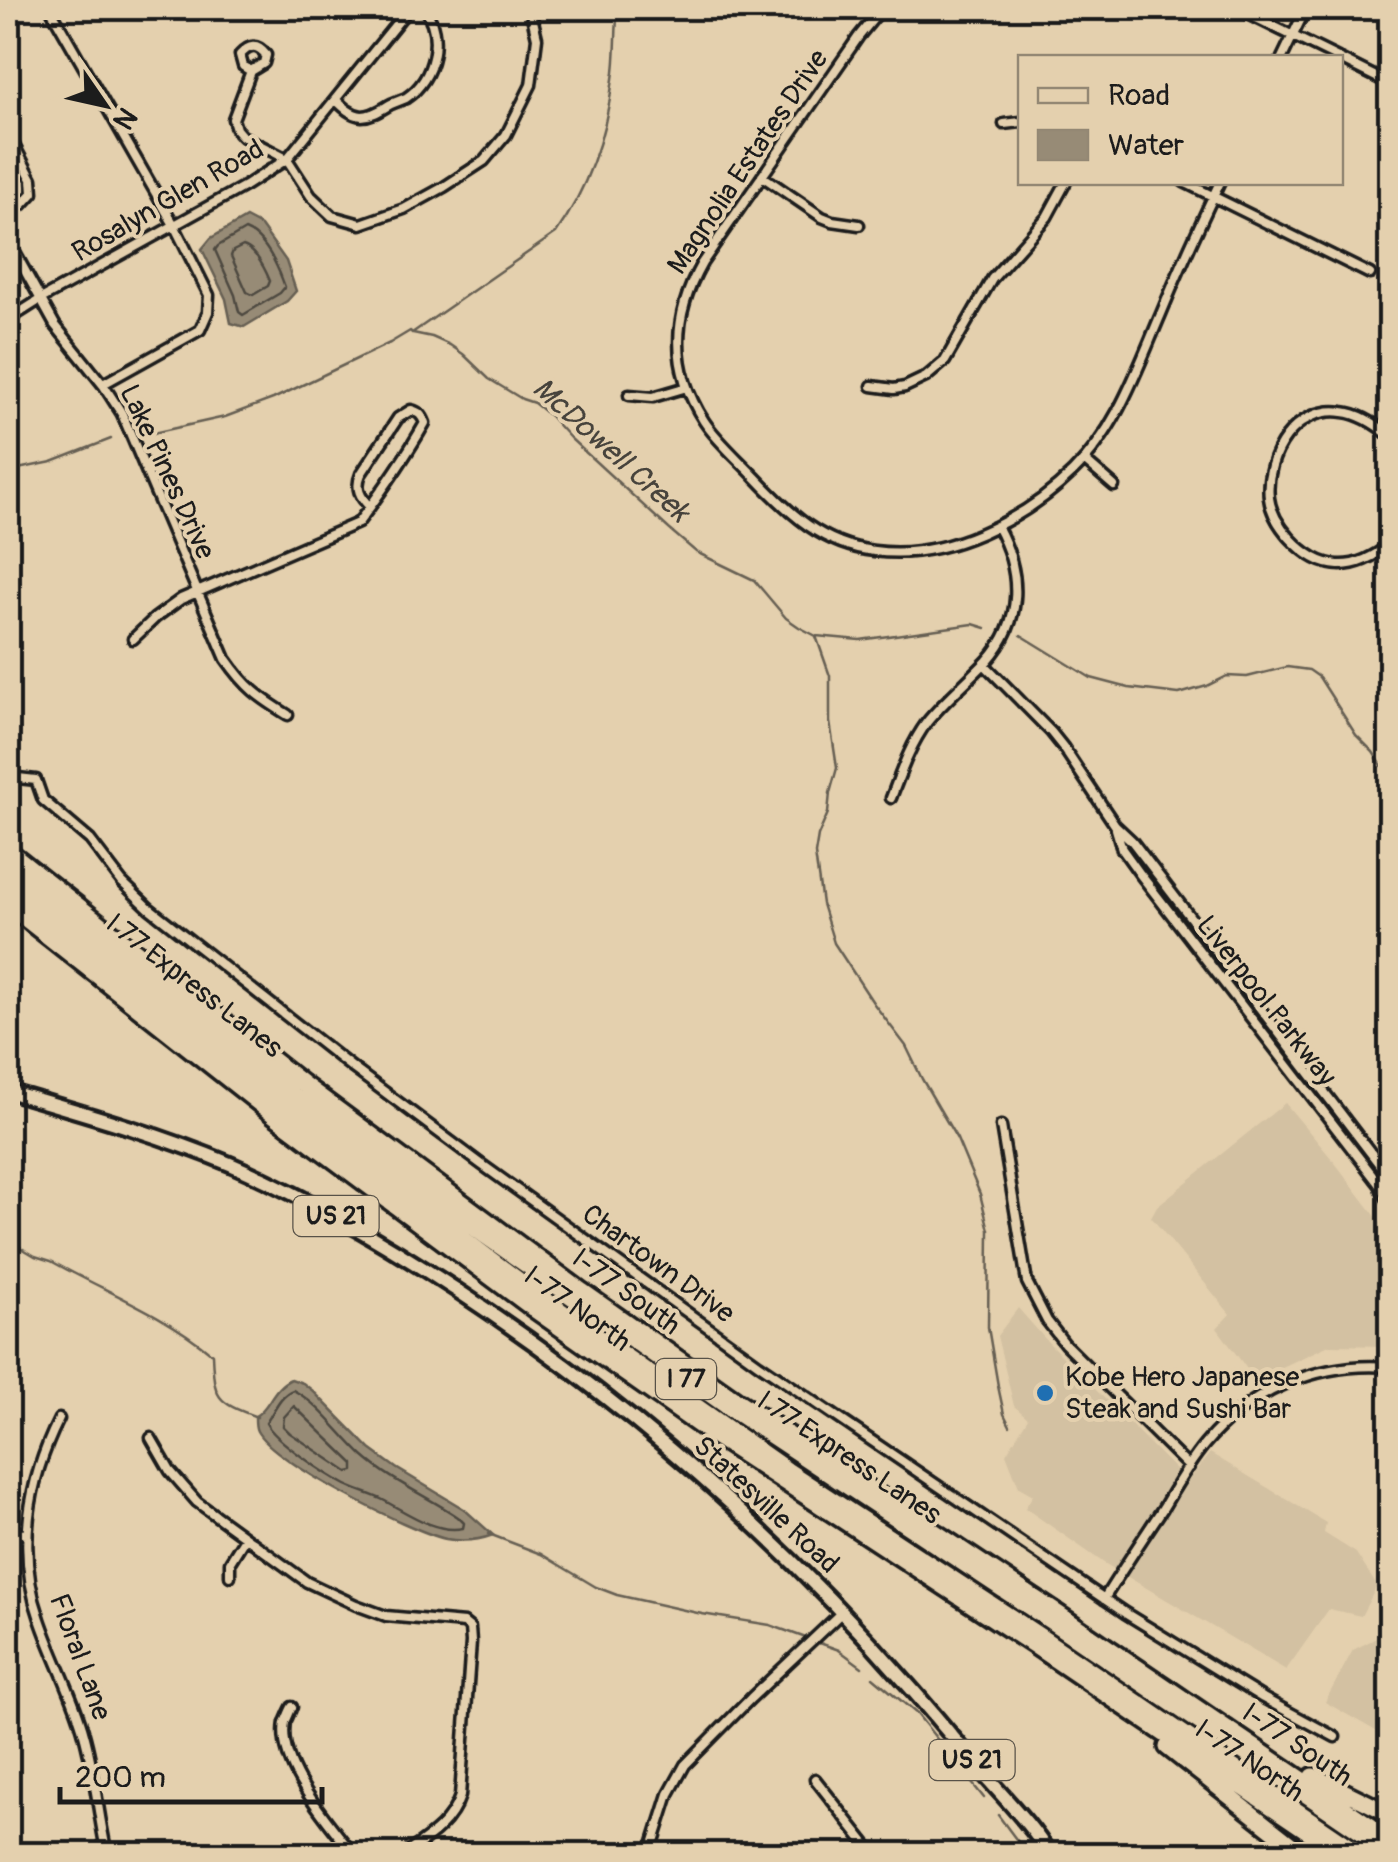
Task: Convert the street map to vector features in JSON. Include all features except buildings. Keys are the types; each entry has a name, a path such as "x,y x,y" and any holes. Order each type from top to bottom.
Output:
{"highway":[{"name":"I-77 South","path":"8,852 15,866 582,1292 1390,1839"},
{"name":"I 77 Express Lanes","path":"15,866 142,977 308,1107 500,1247 732,1410 1390,1852"},
{"name":"I 77 Express Lanes","path":"8,886 242,1073 450,1230 709,1416 1361,1854"},
{"name":"I-77 North","path":"8,905 318,1149 516,1296 714,1436 1341,1854"},
{"path":"242,1073 318,1149"},
{"path":"1099,1690 1303,1854"},
{"path":"1256,1748 1390,1814"}],"main road":[{"name":"Statesville Road","path":"8,1091 136,1129 231,1164 314,1204 410,1260 510,1326 627,1414 748,1518 842,1612 1024,1820 1049,1854"}],"street":[{"path":"50,8 174,225 209,296 203,325 192,336 102,384"},
{"name":"Rosalyn Glen Road","path":"8,320 287,159 410,8"},
{"path":"336,100 360,116 374,114 408,96 427,75 436,46 432,19 424,8"},
{"path":"251,72 233,119 236,130 287,159 311,196 332,216 361,224 404,209 444,187 484,161 506,135 531,86 538,38 530,8"},
{"name":"Magnolia Estates Drive","path":"882,8 702,263 681,312 678,343 687,387 704,421 793,515 826,538 872,551 896,552 954,543 997,526 1042,498 1084,460 1124,401 1219,185"},
{"path":"1236,8 1333,55"},
{"path":"1283,55 1306,8"},
{"path":"1343,60 1390,84"},
{"path":"1004,124 1018,122"},
{"path":"8,134 32,179 33,193 8,212"},
{"path":"762,176 822,217 859,224"},
{"path":"872,386 905,387 926,377 945,361 992,279 1046,218 1064,185"},
{"path":"1190,185 1370,274"},
{"name":"Lake Pines Drive","path":"8,240 54,326 122,414 226,659 254,694 288,715"},
{"path":"629,395 653,398 687,387"},
{"path":"133,639 181,599 358,523 370,507 426,423 422,415 410,410 398,418 362,474 358,491 370,507"},
{"path":"1390,436 1370,422 1344,412 1322,412 1302,422 1283,441 1274,456 1268,480 1270,507 1278,524 1314,558 1334,565 1356,565 1390,544"},
{"path":"1084,460 1114,486"},
{"path":"891,798 924,726 984,664 1007,630 1016,600 1012,557 997,526"},
{"name":"Liverpool Parkway","path":"984,664 1063,747 1114,825 1122,848 1140,874 1388,1184 1390,1200"},
{"name":"Chartown Drive","path":"8,770 18,778 36,780 47,805 90,840 122,882 149,908 512,1187 729,1343 1104,1598 1262,1698 1335,1737"},
{"path":"1001,1126 1027,1282 1047,1320 1065,1344 1188,1468"},
{"path":"1104,1598 1202,1448 1228,1421 1281,1385 1314,1373 1344,1367 1390,1367"},
{"name":"Floral Lane","path":"59,1419 34,1483 27,1534 34,1598 84,1733 107,1854"},
{"path":"150,1438 186,1492 307,1582 356,1606 397,1618 464,1623 470,1628 460,1796 443,1826 404,1854"},
{"path":"8,1533 27,1534"},
{"path":"230,1576 230,1562 245,1538"},
{"path":"650,1854 669,1794 685,1765 842,1612"},
{"path":"292,1707 285,1725 289,1758 302,1784 353,1854"},
{"path":"815,1778 874,1854"}],"shaded area":[{"path":"1285,1103 1390,1235 1390,1346 1329,1345 1255,1380 1217,1328 1230,1314 1151,1217 1157,1206"},
{"path":"1018,1308 1189,1480 1210,1453 1326,1523 1324,1533 1356,1553 1377,1586 1361,1616 1329,1609 1286,1670 1104,1563 1025,1508 1033,1495 1019,1487 1006,1454 1028,1418 1014,1406 997,1336"},
{"path":"1390,1631 1390,1739 1325,1702 1353,1650"}],"water":[{"path":"246,218 261,226 286,261 296,291 287,301 244,327 231,323 226,299 202,249 211,238"},
{"path":"291,1379 313,1391 370,1449 464,1509 493,1535 464,1541 428,1533 344,1494 289,1460 257,1431 255,1416 279,1387"}],"waterway":[{"path":"153,433 225,417 273,399 412,333 556,233 586,179 600,140 614,70 618,8"},
{"name":"McDowell Creek","path":"413,333 450,345 489,379 534,403 696,552 754,580 786,618 816,636 860,640 973,624 986,628"},
{"name":"McDowell Creek","path":"8,471 52,462 111,439"},
{"name":"McDowell Creek","path":"1021,635 1091,678 1129,688 1179,694 1227,676 1247,677 1287,667 1309,670 1319,677 1356,735 1390,778"},
{"path":"816,636 830,676 830,722 837,768 815,854 822,904 834,943 906,1046 957,1139 980,1194 989,1230 988,1327 1004,1414 1010,1426"},
{"path":"8,1240 134,1304 193,1340 212,1354 220,1397 257,1417"},
{"path":"489,1534 541,1554 617,1595 770,1625 839,1650 862,1667"},
{"path":"873,1677 917,1714 984,1798"},
{"path":"998,1815 1027,1854"}],"place":[{"name":"Kobe Hero Japanese Steak and Sushi Bar","path":"1045,1393"}]}
